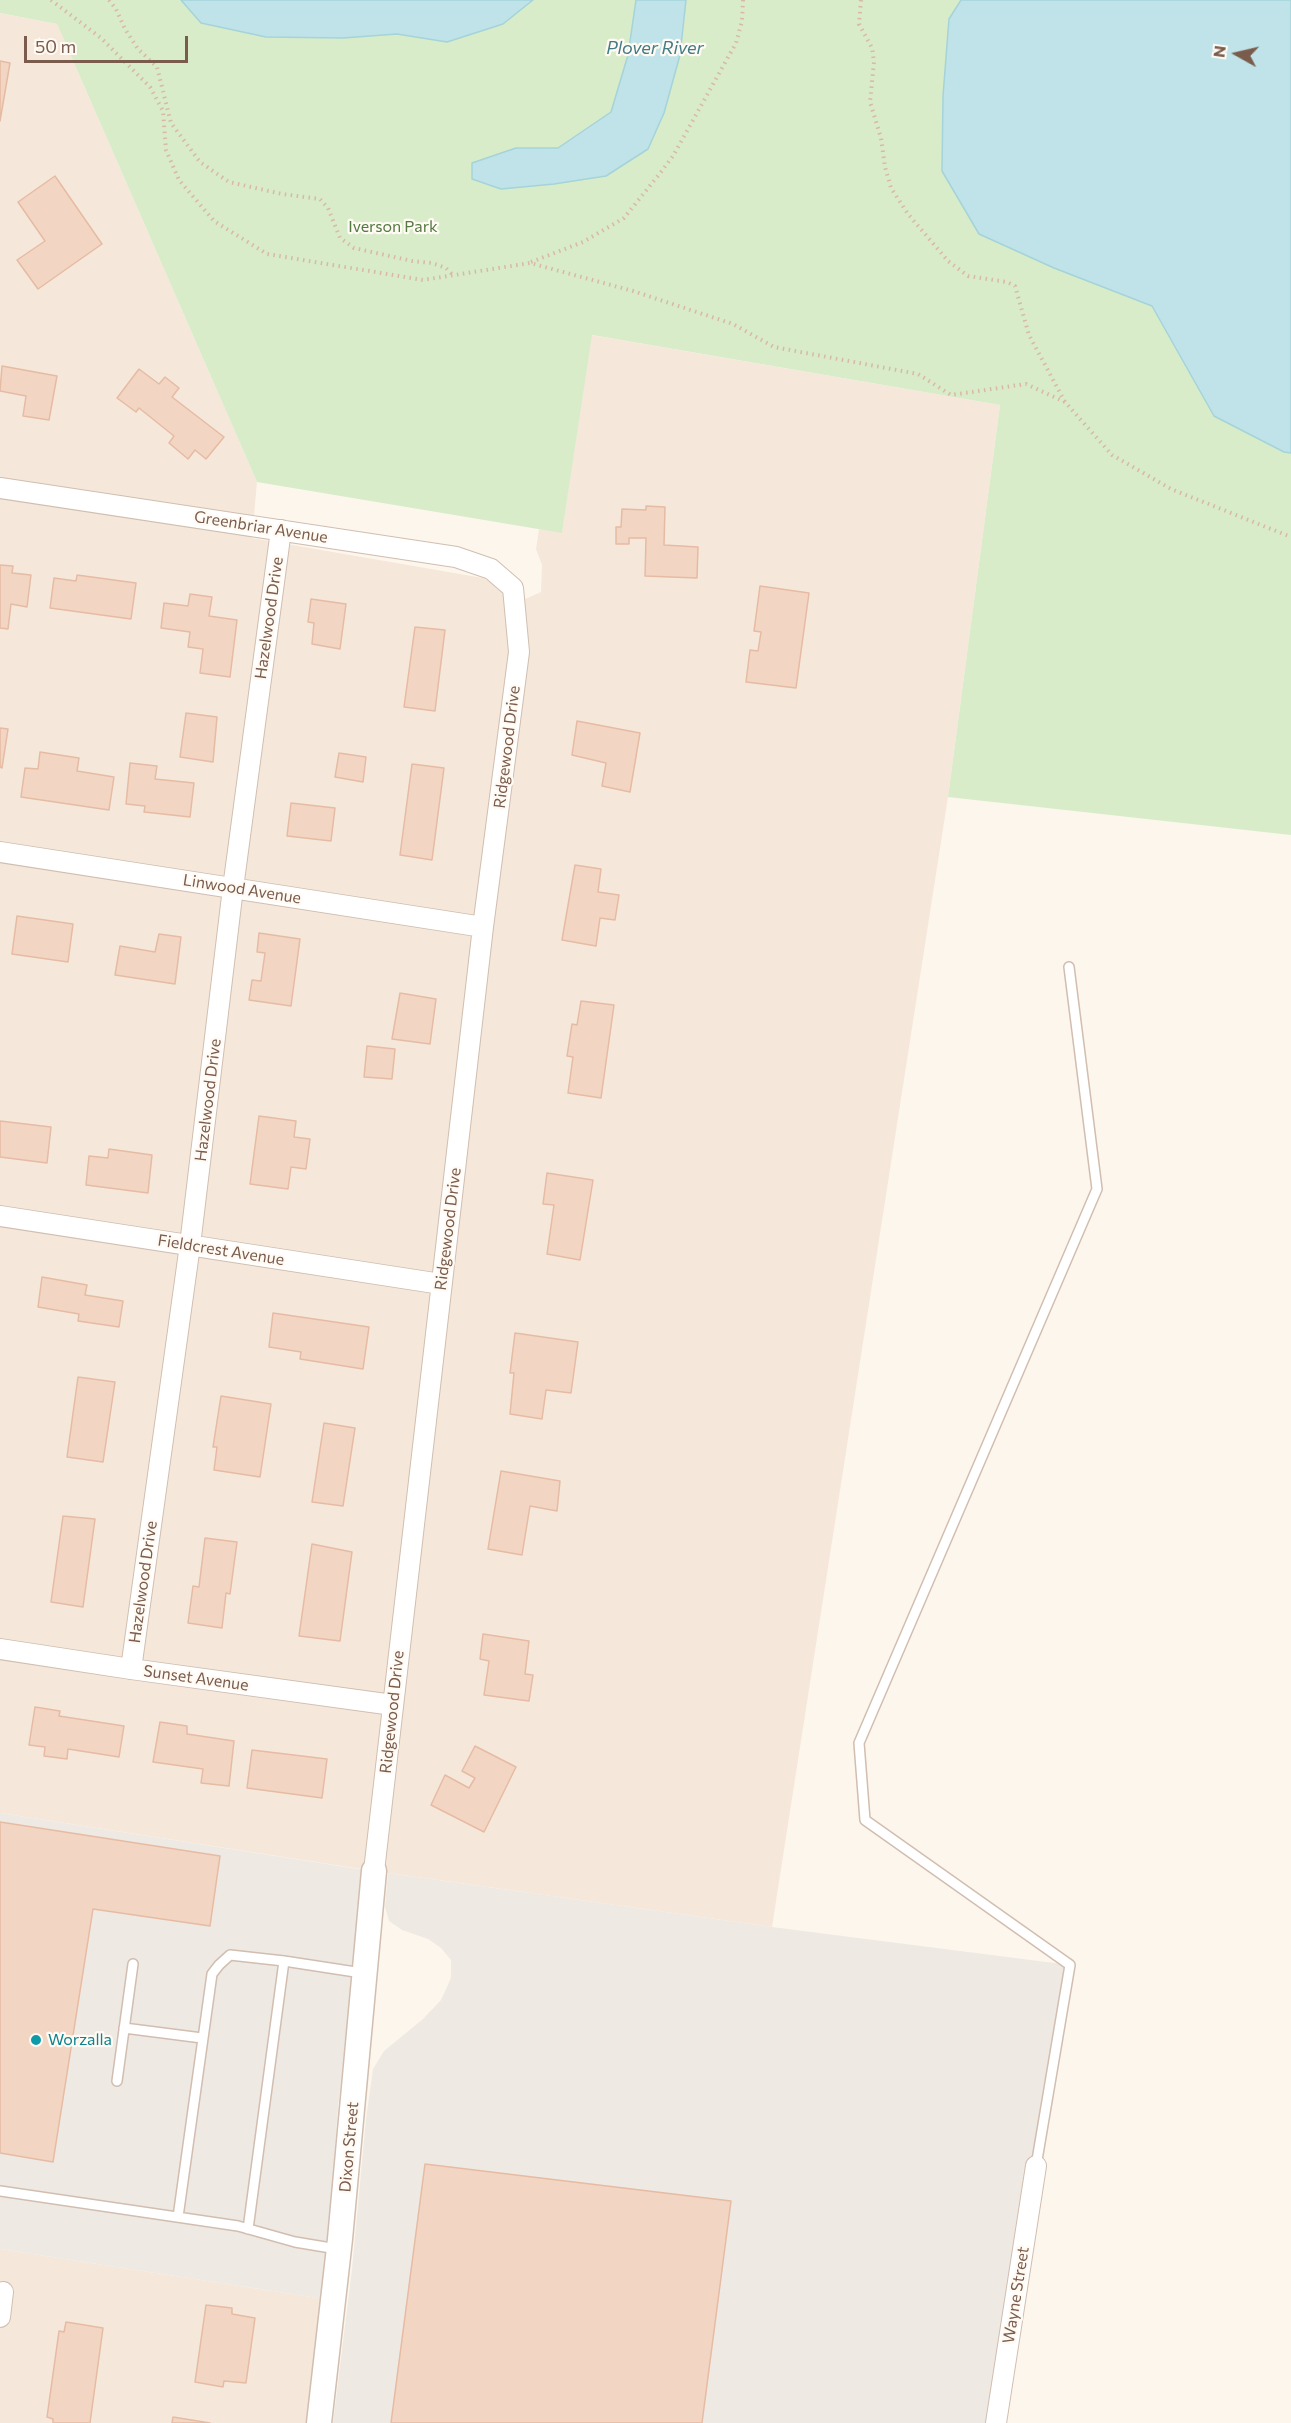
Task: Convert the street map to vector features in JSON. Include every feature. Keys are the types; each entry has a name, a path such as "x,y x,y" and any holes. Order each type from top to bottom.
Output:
{"street":[{"name":"Greenbriar Avenue","path":"0,488 456,557 491,569 513,588"},
{"name":"Hazelwood Drive","path":"131,1669 190,1245 233,888 280,530"},
{"name":"Ridgewood Drive","path":"374,1871 483,927 519,652 513,588"},
{"name":"Linwood Avenue","path":"0,852 483,927"},
{"name":"Fieldcrest Avenue","path":"0,1216 441,1284"},
{"name":"Sunset Avenue","path":"0,1648 131,1669 393,1705"},
{"name":"Dixon Street","path":"320,2423 339,2250 374,1871"},
{"name":"Wayne Street","path":"996,2423 1036,2166"},
{"path":"0,2317 3,2292"}],"lane":[{"path":"1036,2166 1070,1965 865,1820 859,1743 1097,1189 1069,967"},
{"path":"178,2217 212,1974 230,1955 364,1973"},
{"path":"248,2229 284,1961"},
{"path":"117,2081 133,1964"},
{"path":"124,2028 202,2038"},
{"path":"0,2191 248,2229 295,2242 339,2250"}],"path":[{"path":"51,0 100,38 150,87 163,111 166,150 179,180 214,221 267,254 423,280 530,262 583,242 624,218 674,156 736,43 742,21 743,0"},
{"path":"109,0 138,49 157,67 171,123 200,162 229,182 320,200 328,208 340,238 354,248 412,261 432,263 446,268 453,275"},
{"path":"861,0 859,24 872,48 874,62 870,102 881,138 891,188 908,214 948,261 969,276 1007,282 1015,286 1029,335 1065,402 1112,455 1171,489 1291,537"},
{"path":"530,262 633,291 733,324 774,347 918,374 951,394 1026,384 1065,402"}],"shaded area":[{"path":"0,13 57,24 257,482 252,538 483,578 499,587 509,606 541,592 542,565 536,549 539,529 562,532 591,335 1000,405 948,797 772,1927 374,1871 0,1813"},
{"path":"0,1813 365,1870 338,2107 324,2299 0,2249"},
{"path":"388,1873 772,1927 1070,1965 1037,2162 1030,2162 986,2423 333,2423 373,2069 384,2051 423,2019 441,2000 451,1978 451,1960 441,1948 428,1939 402,1930 389,1921 385,1907"},
{"path":"0,2249 324,2299 308,2423 0,2423"}],"green space":[{"name":"Iverson Park","path":"0,0 1291,0 1291,835 948,797 1000,405 592,335 562,533 257,482 57,24 0,13"}],"water":[{"path":"181,0 533,0 503,24 447,42 397,34 343,38 266,37 201,23"},
{"name":"Plover River","path":"636,0 686,0 680,55 664,113 648,149 606,176 501,189 472,179 472,163 516,148 558,148 611,112 628,55"},
{"path":"961,0 1291,0 1291,453 1284,452 1214,416 1152,306 1054,268 979,234 942,171 943,96 949,19"}],"building":[{"path":"0,61 10,63 0,121"},
{"path":"55,176 102,244 38,289 17,260 45,241 18,202"},
{"path":"2,366 57,376 49,420 23,416 26,396 0,391"},
{"path":"139,369 159,384 165,377 179,388 172,397 224,437 206,459 195,450 188,459 169,443 174,436 139,408 136,412 117,398"},
{"path":"646,506 665,507 664,545 698,547 697,578 645,576 646,538 629,538 629,544 616,544 616,527 621,527 622,509 646,510"},
{"path":"0,565 13,566 12,573 31,575 27,607 11,604 8,629 0,628"},
{"path":"77,575 136,583 131,619 50,608 54,578 76,581"},
{"path":"760,586 809,593 796,688 746,682 750,650 758,651 761,632 754,631"},
{"path":"190,594 212,597 209,616 237,620 230,677 200,673 203,649 188,647 190,632 161,628 164,603 188,606"},
{"path":"311,599 346,604 340,649 312,644 314,623 308,622"},
{"path":"415,627 445,630 435,711 404,707"},
{"path":"186,713 217,717 213,762 180,757"},
{"path":"577,721 640,733 630,792 602,786 606,763 572,755"},
{"path":"0,728 8,729 2,768 0,767"},
{"path":"40,752 79,758 77,771 114,777 109,810 21,797 25,768 38,769"},
{"path":"339,753 366,757 363,782 335,777"},
{"path":"130,763 157,766 155,779 194,783 190,817 144,812 145,806 126,804"},
{"path":"412,764 444,768 432,860 400,855"},
{"path":"291,803 335,808 331,841 287,836"},
{"path":"575,865 601,869 598,892 619,895 615,920 600,918 596,946 562,940"},
{"path":"17,916 73,924 68,962 12,954"},
{"path":"259,933 300,939 291,1006 249,1000 252,980 261,981 265,953 257,952"},
{"path":"159,934 181,937 175,984 115,975 120,946 155,952"},
{"path":"400,993 436,999 430,1044 392,1039"},
{"path":"581,1001 614,1005 601,1098 568,1093 573,1057 567,1056 572,1024 577,1025"},
{"path":"367,1046 395,1049 392,1079 364,1077"},
{"path":"259,1116 296,1121 294,1137 310,1139 306,1169 291,1167 288,1189 250,1184"},
{"path":"0,1121 51,1127 47,1163 0,1157"},
{"path":"109,1149 152,1155 148,1193 86,1185 89,1156 108,1158"},
{"path":"547,1173 593,1180 580,1260 547,1254 554,1205 543,1204"},
{"path":"42,1277 87,1285 85,1295 123,1301 119,1327 78,1321 79,1314 38,1307"},
{"path":"273,1313 369,1327 363,1369 300,1359 301,1352 269,1347"},
{"path":"515,1333 578,1342 571,1393 546,1390 542,1419 510,1414 514,1373 510,1373"},
{"path":"78,1377 115,1382 103,1462 67,1457"},
{"path":"221,1396 271,1404 260,1477 214,1470 217,1447 213,1447"},
{"path":"324,1423 355,1428 343,1506 312,1502"},
{"path":"501,1471 560,1481 557,1511 530,1506 522,1555 488,1549"},
{"path":"63,1516 95,1519 83,1607 51,1602"},
{"path":"205,1538 237,1542 230,1594 226,1593 222,1628 188,1623 193,1586 199,1587"},
{"path":"312,1544 352,1552 340,1641 299,1636"},
{"path":"483,1634 529,1641 525,1674 533,1675 529,1701 484,1695 489,1661 480,1659"},
{"path":"35,1707 60,1711 59,1716 124,1726 119,1757 68,1749 67,1759 44,1756 45,1747 29,1745"},
{"path":"160,1722 187,1726 187,1734 234,1741 229,1786 201,1783 203,1769 153,1762"},
{"path":"475,1746 516,1767 484,1832 431,1805 445,1775 469,1788 475,1778 462,1771"},
{"path":"252,1750 327,1759 322,1798 247,1788"},
{"name":"Worzalla","path":"0,1822 220,1856 210,1926 93,1909 53,2162 0,2153"},
{"path":"425,2164 731,2201 702,2423 391,2423"},
{"path":"206,2305 232,2308 232,2314 255,2318 246,2383 224,2381 223,2387 195,2382"},
{"path":"66,2322 103,2328 90,2423 53,2423 53,2419 47,2417 59,2331 64,2332"},
{"path":"173,2417 210,2423 172,2423"}],"place":[{"name":"Worzalla","path":"36,2040"}]}
